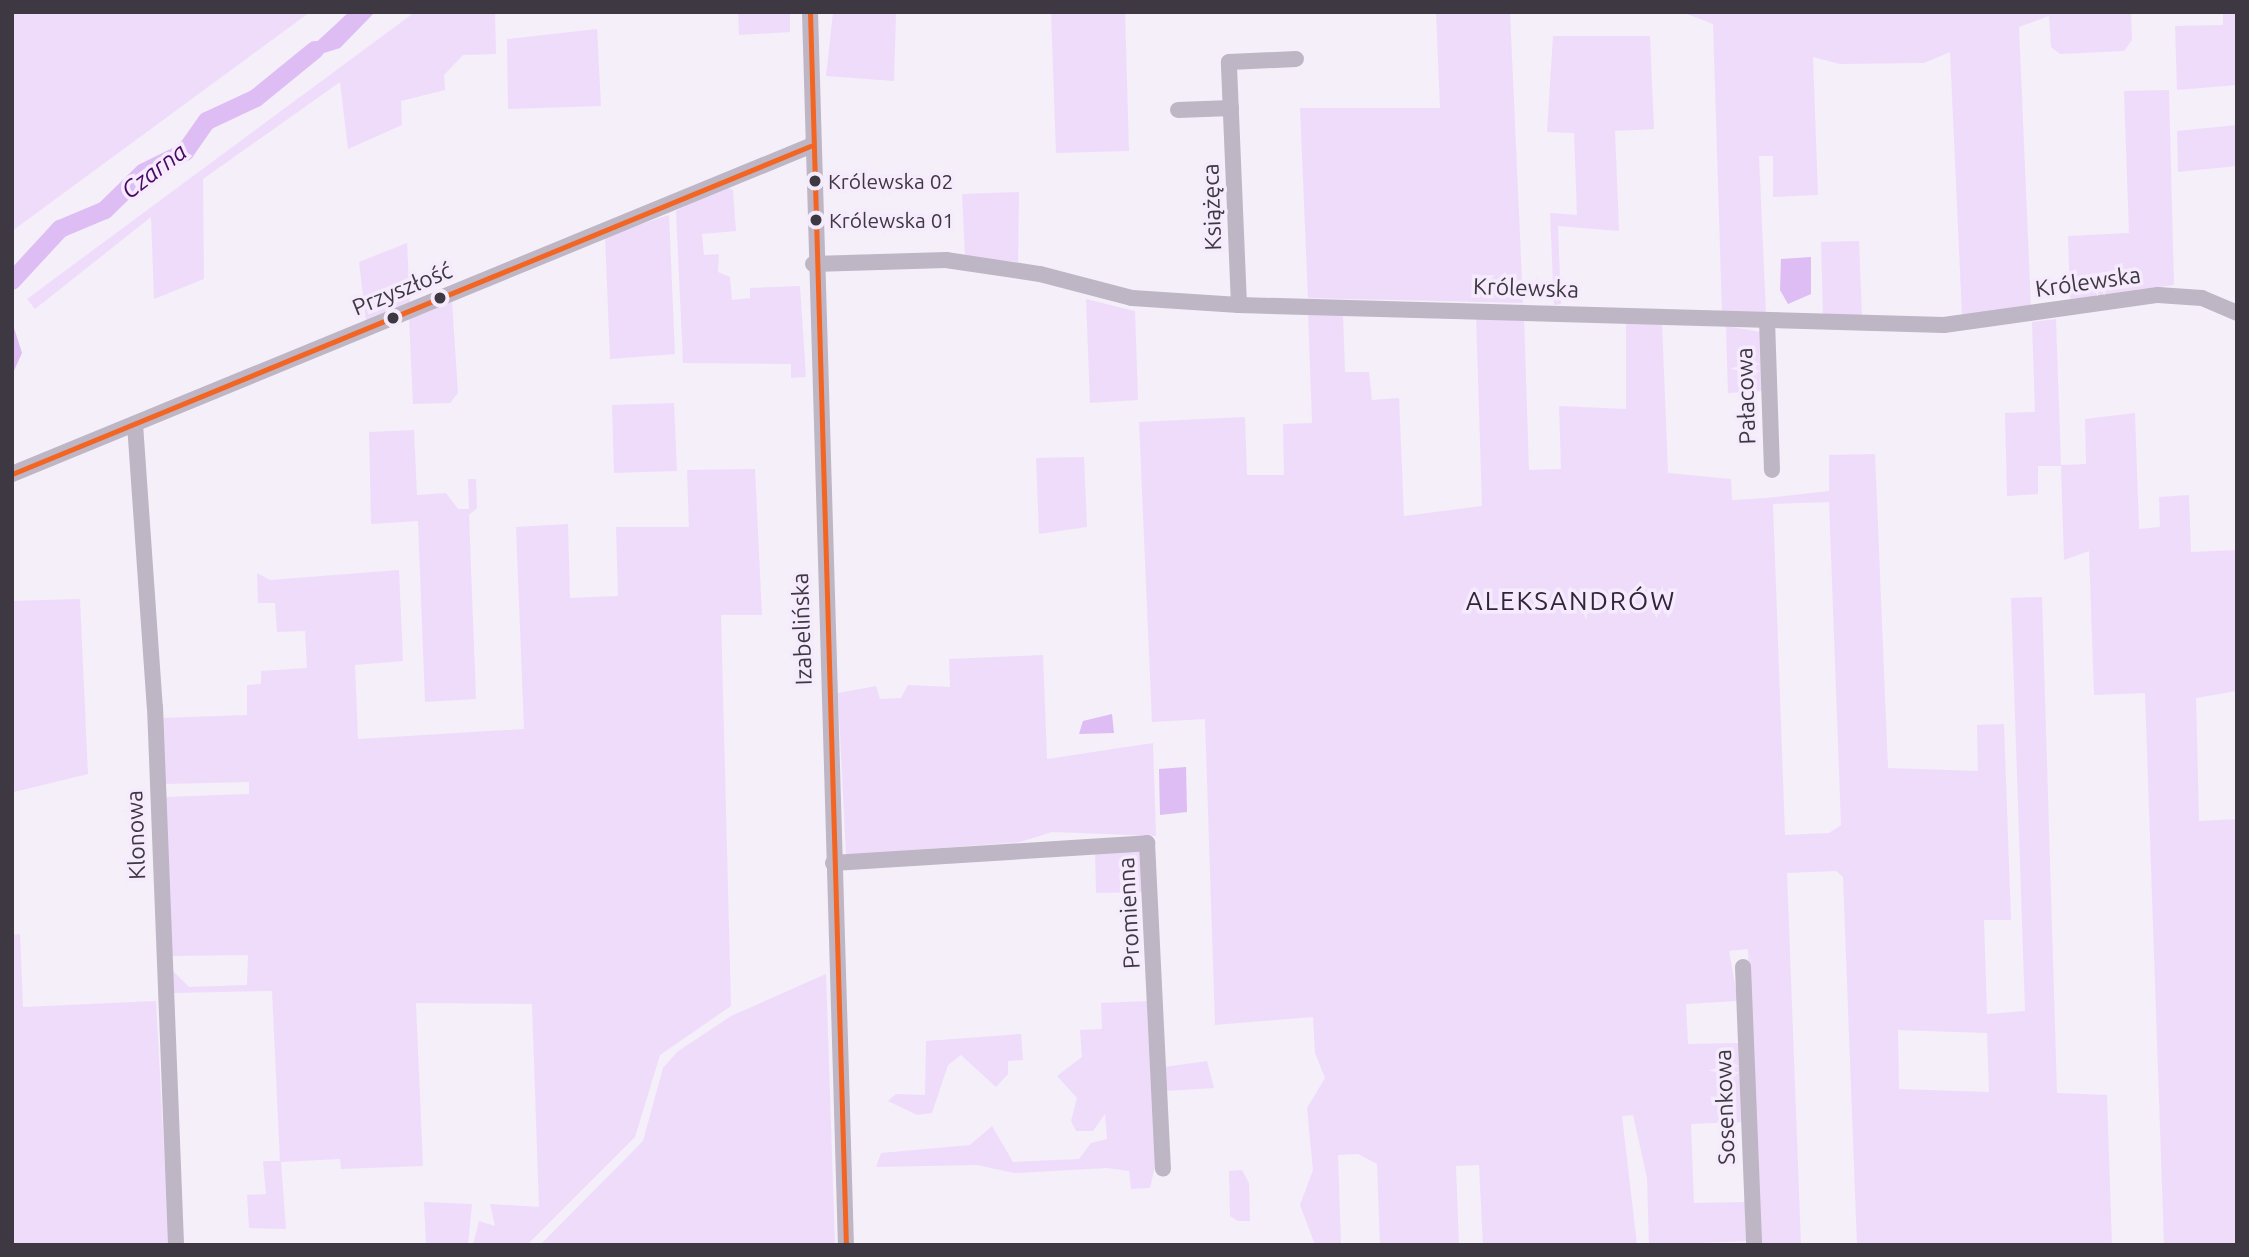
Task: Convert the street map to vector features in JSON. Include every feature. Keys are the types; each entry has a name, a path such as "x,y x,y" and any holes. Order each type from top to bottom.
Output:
{"street":[{"name":"Izabelińska","path":"810,12 813,264 846,1245"},
{"name":"Książęca","path":"1239,305 1229,62 1296,59"},
{"path":"1178,110 1231,108"},
{"name":"Przyszłość","path":"12,474 810,146"},
{"name":"Królewska","path":"813,264 946,260 1040,274 1132,298 1239,305 1944,325 2158,295 2202,298 2237,313"},
{"name":"Pałacowa","path":"1767,320 1772,470"},
{"name":"Klonowa","path":"135,424 155,708 176,1245"},
{"name":"Promienna","path":"833,863 1147,843 1164,1169"},
{"name":"Sosenkowa","path":"1743,967 1754,1245"}],"shaded area":[{"path":"12,12 310,12 12,231"},
{"path":"349,12 375,12 340,48 295,62"},
{"path":"415,12 495,12 496,54 463,55 444,75 445,90 401,101 402,125 348,149 340,82 203,179 204,279 154,299 151,217 35,309 27,299"},
{"path":"738,12 790,12 790,32 739,35"},
{"path":"833,12 896,12 894,81 826,76"},
{"path":"1051,12 1125,12 1129,151 1056,153"},
{"path":"1436,12 1510,12 1523,303 1308,298 1300,108 1440,108"},
{"path":"1682,12 2131,12 2132,40 2124,51 2060,54 2051,47 2049,16 2019,27 2031,308 1962,315 1950,52 1924,63 1840,64 1813,57 1818,195 1773,197 1773,156 1759,156 1766,314 1722,313 1713,24"},
{"path":"2223,12 2237,12 2237,85 2177,90 2175,26 2223,25"},
{"path":"597,29 601,106 508,109 507,39"},
{"path":"1553,36 1650,36 1654,129 1615,131 1619,231 1558,226 1561,304 1554,305 1550,213 1577,215 1574,133 1547,132"},
{"path":"2169,90 2174,285 2070,299 2068,236 2129,233 2124,91"},
{"path":"2237,125 2237,166 2178,172 2177,131"},
{"path":"723,186 733,190 736,231 702,234 704,255 719,254 718,272 730,277 732,300 750,298 750,288 800,286 806,377 791,378 791,364 683,363 676,211"},
{"path":"1019,192 1018,262 965,257 962,194"},
{"path":"669,215 675,354 610,359 605,236"},
{"path":"1859,241 1862,318 1823,316 1821,242"},
{"path":"407,243 410,304 366,322 359,262"},
{"path":"1811,257 1811,294 1788,304 1780,290 1781,259"},
{"path":"1086,299 1135,311 1138,400 1090,403"},
{"path":"452,302 458,393 450,403 413,404 409,319"},
{"path":"1308,313 1343,313 1345,372 1369,372 1372,400 1399,398 1404,516 1482,506 1476,315 1524,317 1529,470 1561,469 1559,406 1626,409 1626,321 1662,323 1668,473 1731,479 1732,500 1766,498 1829,491 1829,455 1875,454 1888,768 1978,771 1977,725 2004,724 2011,920 1984,920 1987,1014 2025,1011 2011,598 2042,597 2057,1093 2107,1095 2112,1245 1857,1245 1843,877 1836,871 1787,873 1801,1245 1759,1245 1748,949 1729,951 1738,1001 1686,1004 1688,1044 1739,1043 1741,1122 1691,1124 1694,1203 1745,1202 1746,1241 1649,1245 1647,1178 1633,1115 1622,1116 1637,1245 1483,1245 1479,1165 1456,1166 1459,1245 1380,1245 1377,1164 1358,1154 1338,1155 1341,1245 1315,1245 1300,1205 1313,1170 1307,1108 1325,1078 1315,1053 1313,1017 1215,1025 1205,719 1152,722 1139,422 1245,417 1247,475 1284,475 1283,424 1312,423","holes":["1829,502 1841,825 1829,833 1785,835 1773,504","1898,1030 1987,1033 1989,1092 1899,1089"]},
{"path":"2056,319 2061,465 2086,464 2085,419 2135,413 2139,529 2160,527 2159,497 2189,495 2191,552 2237,550 2237,691 2196,698 2199,821 2237,819 2237,1245 2164,1245 2145,693 2094,695 2089,551 2064,560 2061,466 2038,466 2038,494 2007,496 2005,413 2035,412 2032,322"},
{"path":"1726,326 1761,332 1763,391 1728,393"},
{"path":"14,328 22,353 12,375 12,329"},
{"path":"674,403 677,471 614,473 612,405"},
{"path":"414,430 417,495 446,493 458,509 469,509 468,479 476,479 477,508 469,515 476,699 425,702 418,521 371,524 369,432"},
{"path":"1084,457 1087,527 1039,534 1036,458"},
{"path":"755,469 762,615 721,615 731,1006 660,1055 635,1137 527,1245 473,1245 479,1221 495,1226 490,1204 539,1207 532,1004 416,1003 423,1166 341,1169 340,1159 281,1162 286,1229 249,1228 247,1195 266,1194 263,1161 280,1161 272,991 172,993 171,969 189,987 247,985 248,955 172,956 164,797 249,794 249,782 164,784 161,718 247,715 247,685 261,684 261,671 307,668 305,631 277,632 275,603 258,603 257,573 270,580 399,570 403,661 355,665 358,739 524,729 516,527 568,524 570,598 618,596 616,527 689,527 687,470"},
{"path":"80,599 88,774 14,792 12,852 12,601"},
{"path":"1043,655 1047,759 1153,743 1156,836 1052,832 1020,842 846,855 838,693 876,686 880,699 901,698 908,685 950,687 949,659"},
{"path":"1112,714 1114,733 1079,734 1083,721"},
{"path":"1186,767 1187,812 1160,815 1159,769"},
{"path":"1095,849 1137,850 1144,857 1145,892 1096,893"},
{"path":"20,934 23,1007 156,1001 169,1245 12,1245 12,935"},
{"path":"826,974 835,1245 540,1245 643,1141 663,1068 677,1052 731,1016"},
{"path":"1150,1001 1156,1162 1150,1188 1131,1189 1129,1171 1107,1168 1014,1173 977,1165 876,1167 881,1153 970,1145 992,1126 1013,1162 1079,1159 1091,1143 1107,1139 1105,1114 1093,1131 1076,1131 1071,1121 1077,1098 1057,1076 1082,1057 1080,1030 1102,1029 1101,1003"},
{"path":"1021,1034 1023,1060 1008,1061 1008,1074 996,1087 961,1055 948,1065 932,1113 917,1115 888,1101 896,1094 925,1095 926,1041"},
{"path":"1207,1061 1214,1088 1165,1091 1164,1067"},
{"path":"1242,1170 1249,1183 1250,1221 1238,1221 1230,1216 1229,1171"},
{"path":"424,1202 472,1204 468,1245 426,1245"}],"waterway":[{"name":"Czarna","path":"12,281 60,229 105,210 144,172 185,152 207,121 256,98 315,50"}],"transit line":[{"path":"810,12 846,1245"},
{"path":"12,474 810,146"}],"place":[{"name":"Królewska 02","path":"815,181"},
{"name":"Królewska 01","path":"816,220"}],"district":[{"name":"ALEKSANDRÓW","path":"1571,601"}]}
